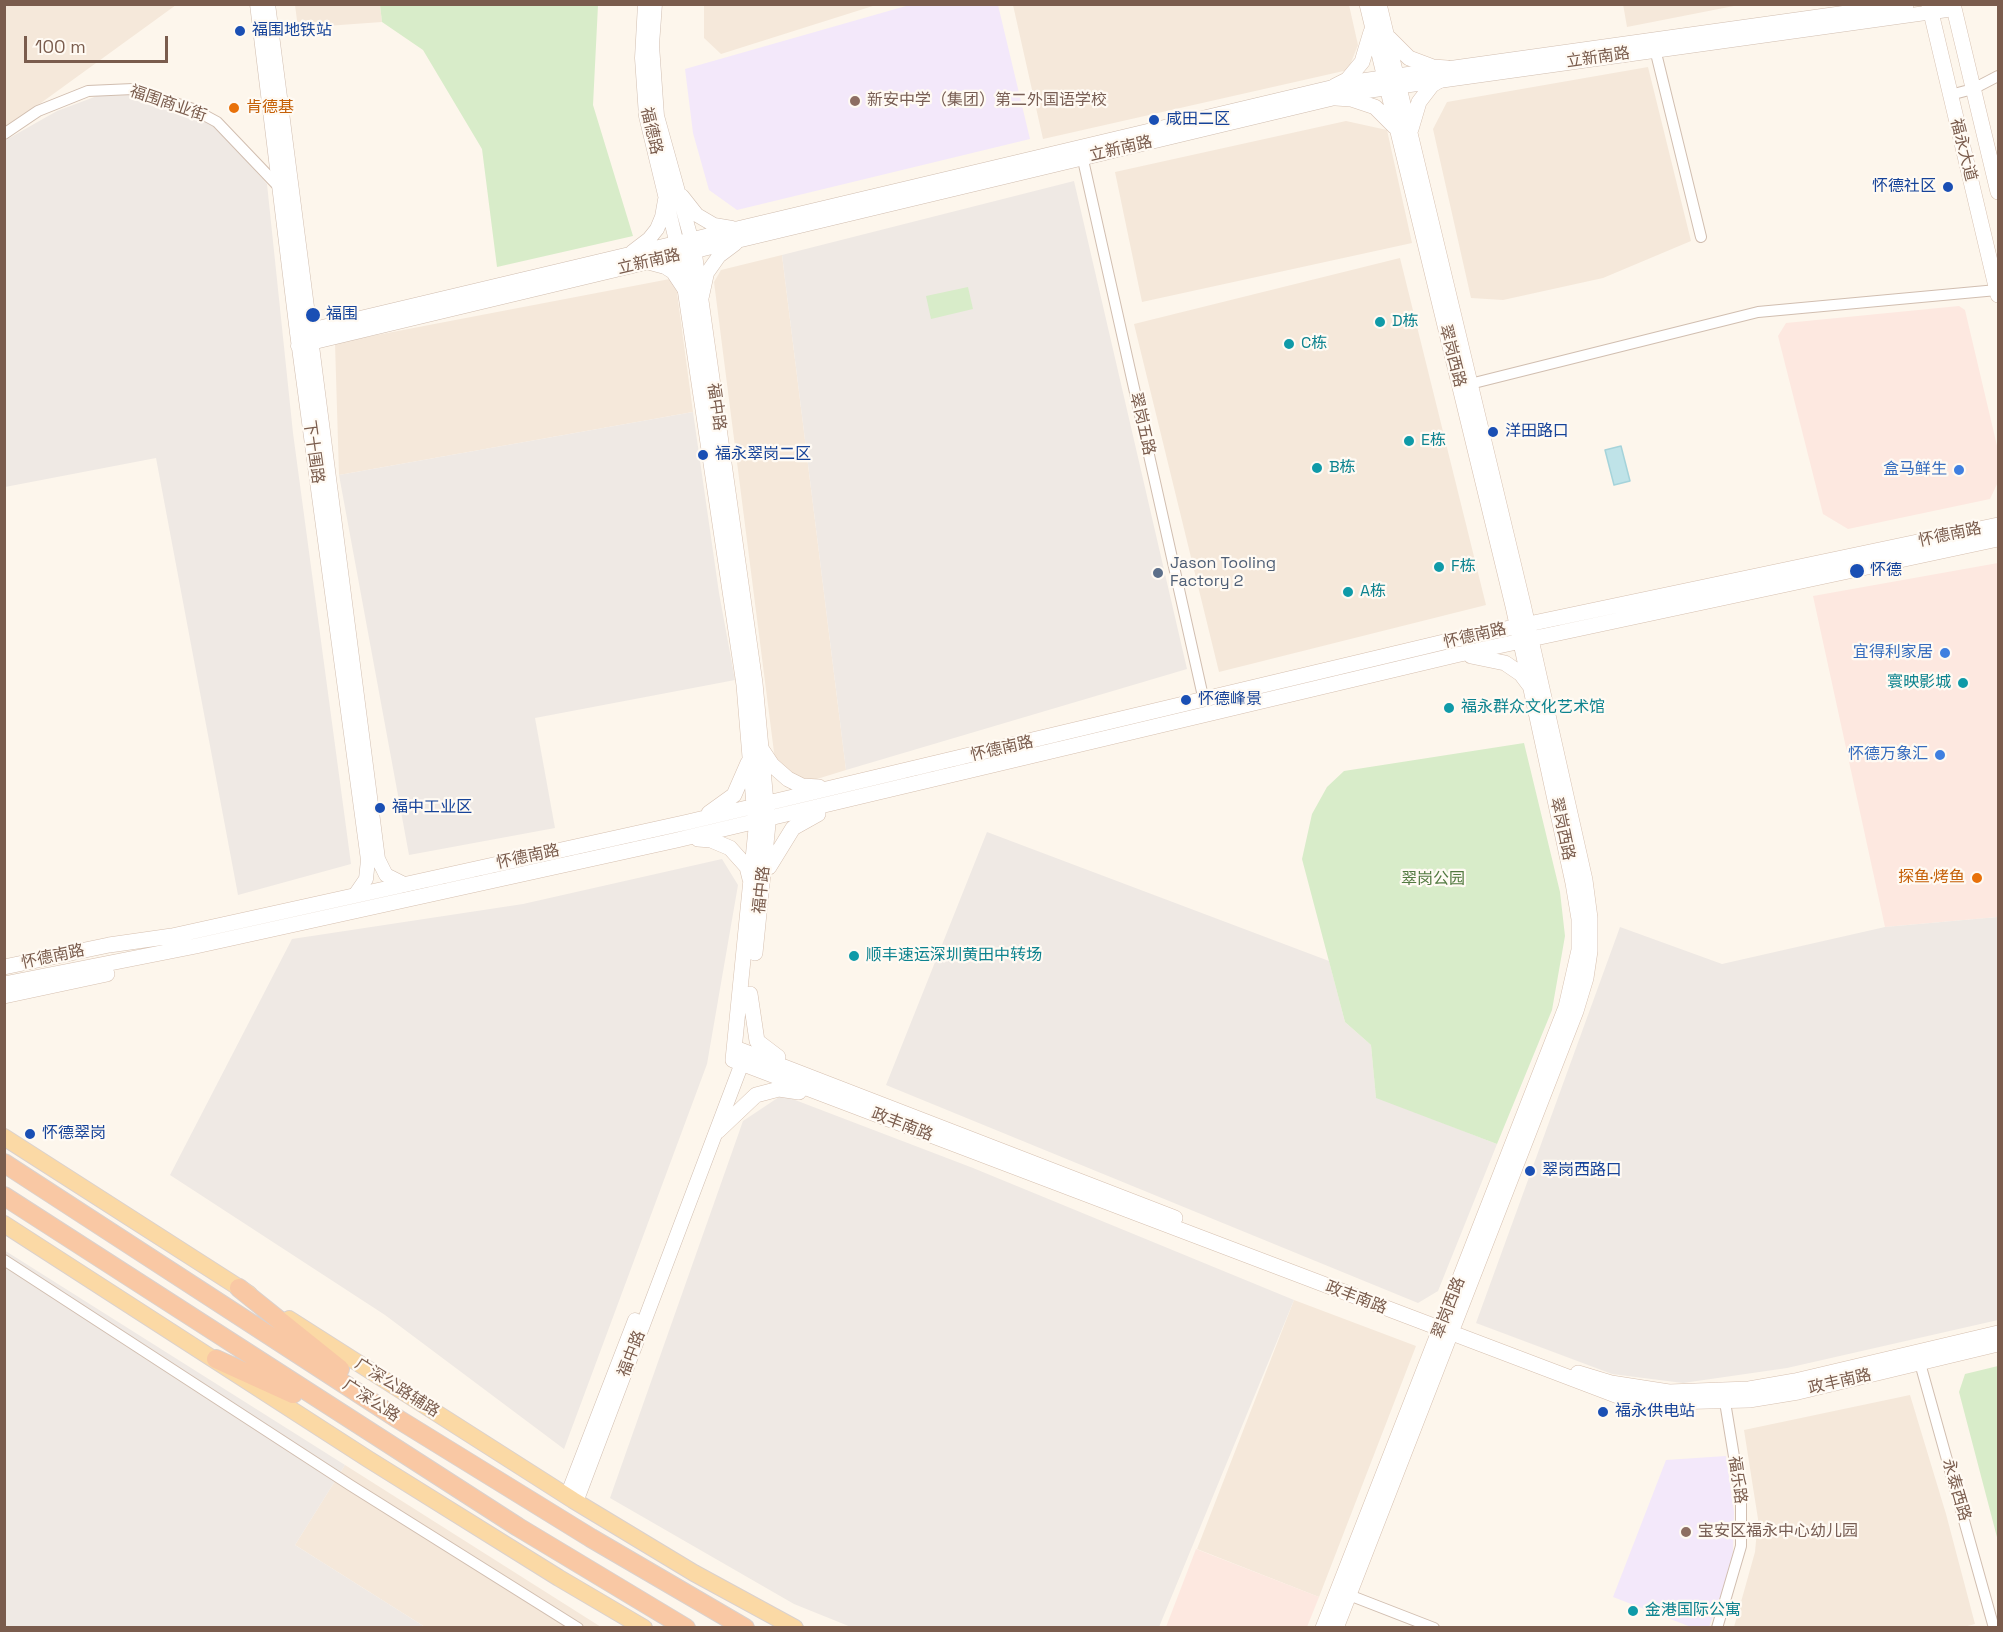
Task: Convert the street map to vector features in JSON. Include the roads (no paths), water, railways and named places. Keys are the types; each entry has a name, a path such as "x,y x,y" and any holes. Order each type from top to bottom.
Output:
{"highway":[{"name":"广深公路","path":"4,1163 398,1419 591,1538 745,1628"},
{"name":"广深公路","path":"4,1196 518,1527 686,1628"},
{"path":"239,1288 398,1419"},
{"path":"216,1359 350,1420"}],"main road":[{"name":"翠岗西路","path":"1323,1628 1576,1011 1586,978 1590,951 1590,918 1585,880 1378,28 1367,4"},
{"name":"翠岗西路","path":"1378,28 1379,4"},
{"name":"福永大道","path":"1953,4 1998,192"},
{"name":"福永大道","path":"1930,8 1998,293"},
{"path":"1378,28 1409,58 1433,66 1445,74 1432,85 1419,102 1411,125 1404,134 1375,107 1336,92 1362,62 1378,28"},
{"name":"翠岗西路","path":"1336,1628 1566,1007 1575,977 1579,919 1531,687 1524,632 1470,384 1404,134"},
{"name":"福中路","path":"686,248 686,291 755,753 760,813 750,994 738,1056"},
{"name":"福中路","path":"686,248 703,313 755,683 755,753"},
{"name":"怀德南路","path":"4,984 196,946 677,840 843,786 1204,701 1995,533"},
{"name":"怀德南路","path":"4,968 109,945 171,936 687,822 841,802 1456,655 1524,632"},
{"path":"1456,655 1491,658 1505,663 1521,674 1531,687"},
{"path":"687,822 721,807 734,795 755,753 794,783 810,787 843,786"},
{"path":"677,840 711,840 730,848 758,880 793,828 841,802"},
{"name":"福中路","path":"738,1056 758,880"},
{"name":"怀德南路","path":"4,996 114,973 196,946"},
{"path":"750,994 757,1041 763,1048 785,1061 867,1092 884,1106"},
{"name":"政丰南路","path":"738,1056 838,1100 1447,1328 1587,1376 1638,1389 1669,1392 1723,1391 1772,1386 1998,1344"},
{"name":"政丰南路","path":"738,1056 884,1106 1618,1396 1669,1402 1725,1402 1798,1392 1998,1333"},
{"path":"718,1131 756,1095 765,1091 779,1089 838,1100"},
{"name":"广深公路辅路","path":"4,1137 571,1499 694,1573 795,1628"},
{"path":"4,1224 368,1459 644,1628"}],"street":[{"name":"下十围路","path":"257,4 278,186 304,338 378,859 386,875 404,884"},
{"name":"下十围路","path":"268,4 304,338 368,860 366,879 355,895"},
{"name":"福德路","path":"645,4 642,58 643,95 686,248"},
{"name":"福德路","path":"655,4 652,53 657,116 670,188"},
{"name":"立新南路","path":"1654,45 1907,4"},
{"name":"立新南路","path":"304,338 642,264 686,248 754,231 1336,92 1391,81 1654,45 1930,8 1947,10 1953,4"},
{"path":"1654,45 1701,237"},
{"path":"1950,95 1973,89 1998,76"},
{"name":"福围商业街","path":"4,134 38,111 87,91 133,89 193,109 218,122 278,186"},
{"name":"翠岗五路","path":"1082,153 1204,701"},
{"path":"622,257 638,249 657,229 670,188 697,215 714,225 754,231"},
{"path":"703,313 702,292 707,273 718,256 754,231"},
{"name":"立新南路","path":"304,338 622,257 686,248"},
{"path":"642,264 664,267 681,281 686,291"},
{"path":"1470,384 1758,312 1998,293"},
{"name":"福中路","path":"571,1499 718,1131 738,1056"},
{"name":"福中路","path":"571,1499 738,1056"},
{"path":"4,1260 351,1485 578,1628"},
{"name":"永泰西路","path":"1919,1358 1994,1628"},
{"name":"福乐路","path":"1717,1628 1742,1546 1741,1499 1725,1402"},
{"path":"1349,1595 1434,1628"}],"water":[{"path":"1621,446 1630,481 1614,485 1605,450"}],"place":[{"name":"福围地铁站","path":"240,31"},
{"name":"新安中学（集团）第二外国语学校","path":"855,101"},
{"name":"肯德基","path":"234,108"},
{"name":"咸田二区","path":"1154,120"},
{"name":"怀德社区","path":"1948,187"},
{"name":"福围","path":"313,315"},
{"name":"D栋","path":"1380,322"},
{"name":"C栋","path":"1289,344"},
{"name":"洋田路口","path":"1493,432"},
{"name":"E栋","path":"1409,441"},
{"name":"福永翠岗二区","path":"703,455"},
{"name":"B栋","path":"1317,468"},
{"name":"盒马鲜生","path":"1959,470"},
{"name":"F栋","path":"1439,567"},
{"name":"怀德","path":"1857,571"},
{"name":"Jason Tooling Factory 2","path":"1158,573"},
{"name":"A栋","path":"1348,592"},
{"name":"宜得利家居","path":"1945,653"},
{"name":"寰映影城","path":"1963,683"},
{"name":"怀德峰景","path":"1186,700"},
{"name":"福永群众文化艺术馆","path":"1449,708"},
{"name":"怀德万象汇","path":"1940,755"},
{"name":"福中工业区","path":"380,808"},
{"name":"探鱼·烤鱼","path":"1977,878"},
{"name":"顺丰速运深圳黄田中转场","path":"854,956"},
{"name":"怀德翠岗","path":"30,1134"},
{"name":"翠岗西路口","path":"1530,1171"},
{"name":"福永供电站","path":"1603,1412"},
{"name":"宝安区福永中心幼儿园","path":"1686,1532"},
{"name":"金港国际公寓","path":"1633,1611"}],"park label":[{"name":"翠岗公园","path":"1433,880"}]}
